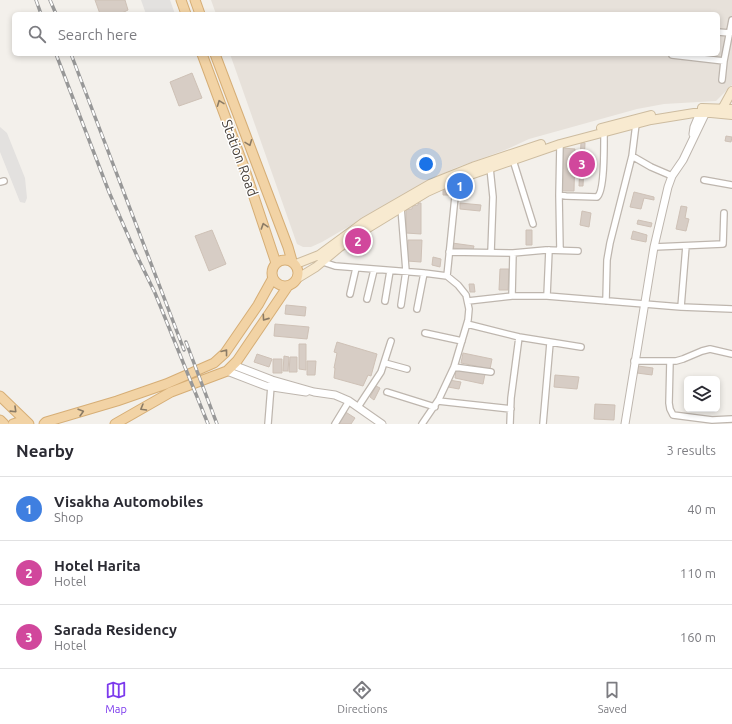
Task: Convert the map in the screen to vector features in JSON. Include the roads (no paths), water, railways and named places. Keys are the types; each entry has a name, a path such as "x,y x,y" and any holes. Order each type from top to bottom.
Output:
{"main road":[{"path":"181,0 185,12"},
{"path":"195,0 199,12"},
{"name":"Station Road","path":"203,56 245,170 276,263"},
{"name":"Station Road","path":"216,56 294,263"},
{"path":"273,278 276,283 282,286 288,286 294,283 298,278 323,262 351,239 427,192 456,176 490,168 560,144 663,112 704,110 728,111 732,91"},
{"path":"294,263 319,255 364,222 418,191 530,148 604,130 704,110"},
{"path":"44,424 46,422 110,403 159,386 214,364 225,353 258,305 273,278 273,267 276,263 287,259 294,263 298,268 298,278"},
{"path":"115,424 172,392 226,370 288,286"},
{"path":"0,396 29,424"},
{"path":"0,420 4,424"},
{"path":"13,424 19,422 29,424"}],"street":[{"path":"722,80 732,20"},
{"path":"720,32 730,33"},
{"path":"681,56 724,61"},
{"path":"624,424 654,247 664,203 672,176 683,160 698,128 704,110"},
{"path":"606,301 607,260 632,156 636,124"},
{"path":"559,195 586,198 599,196 603,170 604,130"},
{"path":"560,144 560,250"},
{"path":"632,156 651,167 672,176"},
{"path":"513,160 533,224"},
{"path":"490,168 493,197 491,252"},
{"path":"446,276 456,176"},
{"path":"704,180 732,185"},
{"path":"401,208 406,271 401,305"},
{"path":"654,247 723,244 724,213"},
{"path":"681,307 686,246"},
{"path":"448,252 513,253 549,250 578,251"},
{"path":"547,296 549,250"},
{"path":"512,296 513,253"},
{"path":"323,262 335,266 374,270 406,271 446,276 454,281 462,290 468,301 469,314 462,341 454,367 436,404 422,424"},
{"path":"350,294 356,268"},
{"path":"367,299 374,270"},
{"path":"385,301 390,271"},
{"path":"417,309 424,273"},
{"path":"468,301 512,296 547,296 681,307 732,309"},
{"path":"467,324 519,337 582,347"},
{"path":"425,333 462,341"},
{"path":"510,424 519,337"},
{"path":"358,407 385,363 391,341"},
{"path":"543,424 550,343"},
{"path":"634,361 670,361 683,359 707,350 732,354"},
{"path":"670,361 670,409 673,415 712,420 732,419"},
{"path":"385,363 407,369"},
{"path":"454,367 491,372"},
{"path":"226,370 271,386 302,392 314,392"},
{"path":"226,370 335,396 349,401 382,424"},
{"path":"268,424 271,386"},
{"path":"387,392 436,404 511,409"},
{"path":"335,424 349,401"},
{"path":"686,424 687,418"}],"railway":[{"path":"36,0 40,12"},
{"path":"50,0 55,12"},
{"path":"57,56 109,192 155,293 208,424"},
{"path":"72,56 184,350"},
{"path":"186,342 217,424"}],"place":[{"name":"Sarada Residency","path":"582,164"},
{"name":"Visakha Automobiles","path":"460,186"},
{"name":"Hotel Harita","path":"358,241"}]}
